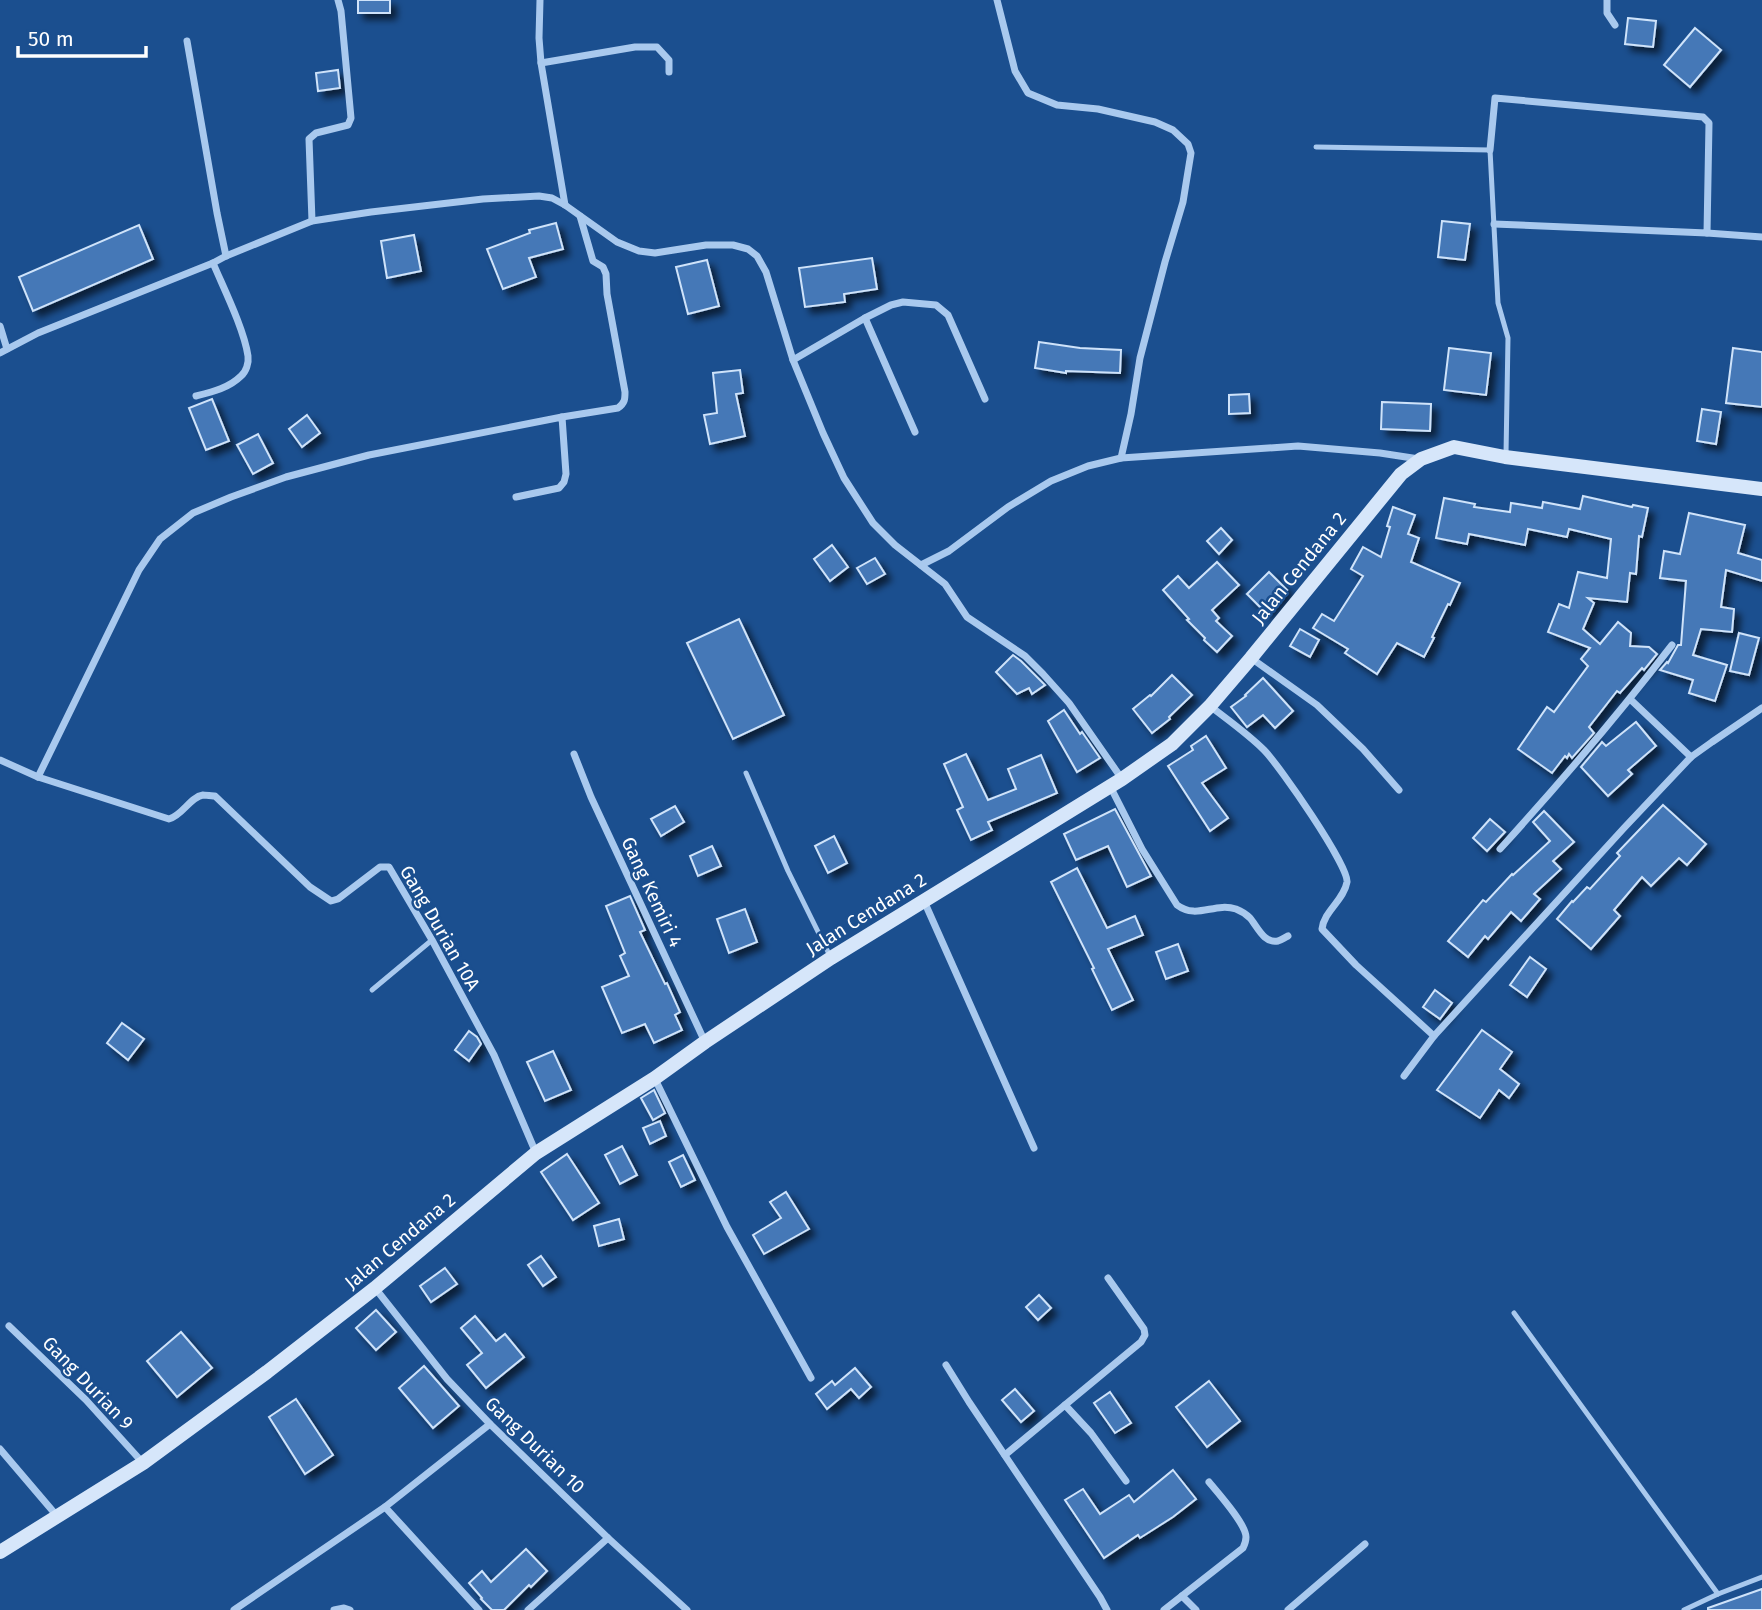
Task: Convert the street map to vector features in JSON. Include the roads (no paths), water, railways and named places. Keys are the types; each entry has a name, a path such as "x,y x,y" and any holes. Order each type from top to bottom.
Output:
{"street":[{"path":"312,221 309,139 316,133 348,125 351,118 338,0"},
{"path":"540,0 541,63 565,205"},
{"path":"997,0 1015,71 1028,93 1057,105 1098,109 1155,122 1173,130 1188,144 1191,153 1183,202 1140,358 1121,458"},
{"path":"1607,0 1607,13 1615,24"},
{"path":"187,41 226,256"},
{"path":"541,63 635,47 657,47 669,60 669,72"},
{"path":"1490,150 1495,98 1703,117 1709,123 1707,233"},
{"path":"0,326 4,351 38,333 312,221 483,199 540,196 552,198 617,242 639,251 656,253 706,245 733,244 748,249 757,256 766,272 793,360 844,478 873,523 895,545 945,584 967,617 1025,656 1069,703 1116,783 1142,849 1177,905 1185,911 1193,912 1226,907 1237,910 1248,916 1269,941 1276,942 1288,936"},
{"path":"0,760 38,777 139,570 160,539 193,513 298,474 369,455 562,416 618,408 623,404 624,383 607,294 606,274 603,267 593,261 580,216"},
{"path":"1494,223 1762,237"},
{"path":"196,396 222,389 243,375 247,366 248,358 243,338 213,263"},
{"path":"793,360 891,305 903,302 936,305 948,315 985,399"},
{"path":"865,318 915,432"},
{"path":"516,497 559,488 564,482 566,474 562,416"},
{"path":"921,565 949,551 1008,507 1051,481 1088,466 1121,458 1298,446 1421,459"},
{"name":"Jalan Cendana 2","path":"1,1551 143,1463 267,1372 375,1288 536,1153 655,1078 831,958 1116,783 1172,744 1210,706 1251,658 1401,474 1421,459 1454,447 1506,457 1762,489"},
{"path":"1500,849 1630,699 1672,645"},
{"path":"1251,658 1317,705 1363,749 1399,790"},
{"path":"1630,699 1691,757"},
{"path":"1210,706 1264,750 1275,763 1314,820 1346,874 1344,889 1325,919 1322,929 1356,965 1434,1036"},
{"path":"1404,1076 1434,1036 1691,757 1762,708"},
{"name":"Gang Kemiri 4","path":"574,754 591,797 705,1042"},
{"name":"Gang Durian 10A","path":"38,777 169,819 177,817 194,799 204,795 215,796 310,887 331,901 338,900 380,867 388,867 432,940 494,1055 536,1153"},
{"path":"924,901 1034,1149"},
{"path":"655,1078 727,1227 811,1378"},
{"path":"1005,1455 1141,1342 1143,1329 1108,1278"},
{"name":"Gang Durian 10","path":"375,1288 447,1379 490,1424 687,1610"},
{"name":"Gang Durian 9","path":"9,1326 86,1400 143,1463"},
{"path":"946,1365 1107,1610"},
{"path":"1065,1405 1091,1433 1126,1481"},
{"path":"234,1610 385,1507 490,1424"},
{"path":"0,1449 58,1516"},
{"path":"1164,1610 1243,1548 1247,1540 1245,1530 1209,1482"},
{"path":"385,1507 479,1610"},
{"path":"528,1610 608,1538"},
{"path":"1288,1610 1365,1544"},
{"path":"1182,1596 1196,1610"},
{"path":"334,1610 350,1610"}],"lane":[{"path":"1316,147 1490,150 1498,303 1508,338 1506,457"},
{"path":"746,773 788,871 831,958"},
{"path":"372,990 432,940"},
{"path":"1514,1313 1718,1594"},
{"path":"1684,1610 1762,1577"}]}
